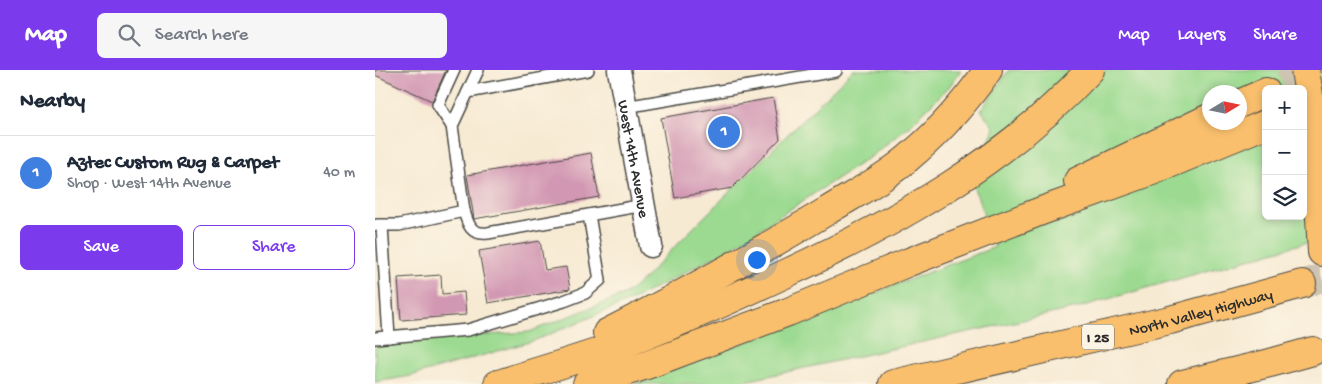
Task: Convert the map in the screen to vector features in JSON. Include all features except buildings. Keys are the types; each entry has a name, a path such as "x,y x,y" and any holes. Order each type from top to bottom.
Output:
{"main road":[{"path":"491,384 572,350 652,310 775,244 886,174 914,154 938,131 964,103 988,70"},
{"path":"1305,70 1322,252"},
{"path":"498,384 631,341 754,289 840,248 917,207 967,175 1048,112 1087,74"},
{"path":"1247,101 1262,94"},
{"path":"1322,103 1309,122 1322,184"},
{"path":"909,262 1202,121"},
{"path":"587,384 647,365 788,312 909,262 1043,210 1152,171 1262,126"},
{"name":"North Valley Highway","path":"893,384 1170,320 1302,284"},
{"path":"1181,384 1313,351"}],"street":[{"name":"West 14th Avenue","path":"619,70 651,246"}],"lane":[{"path":"454,70 438,105 452,126 464,211 470,227 475,232 480,234 644,205"},
{"path":"452,126 478,70"},
{"path":"468,92 588,70"},
{"path":"625,107 836,72"},
{"path":"389,337 379,225 399,225 464,211"},
{"path":"375,338 468,330 585,293 601,280 589,215"}],"green space":[{"path":"853,70 961,70 949,87 910,125 873,155 731,248 630,301 533,341 411,376 375,382 375,343 529,332 626,294 645,278"},
{"path":"1009,70 1322,70 1322,238 1073,309 750,380 726,384 635,384 995,247 972,184 994,128 981,110"}],"tunnel":[{"path":"1282,85 1318,70"},
{"path":"1302,284 1322,278"}],"place":[{"name":"Aztec Custom Rug & Carpet","path":"724,132"}]}
